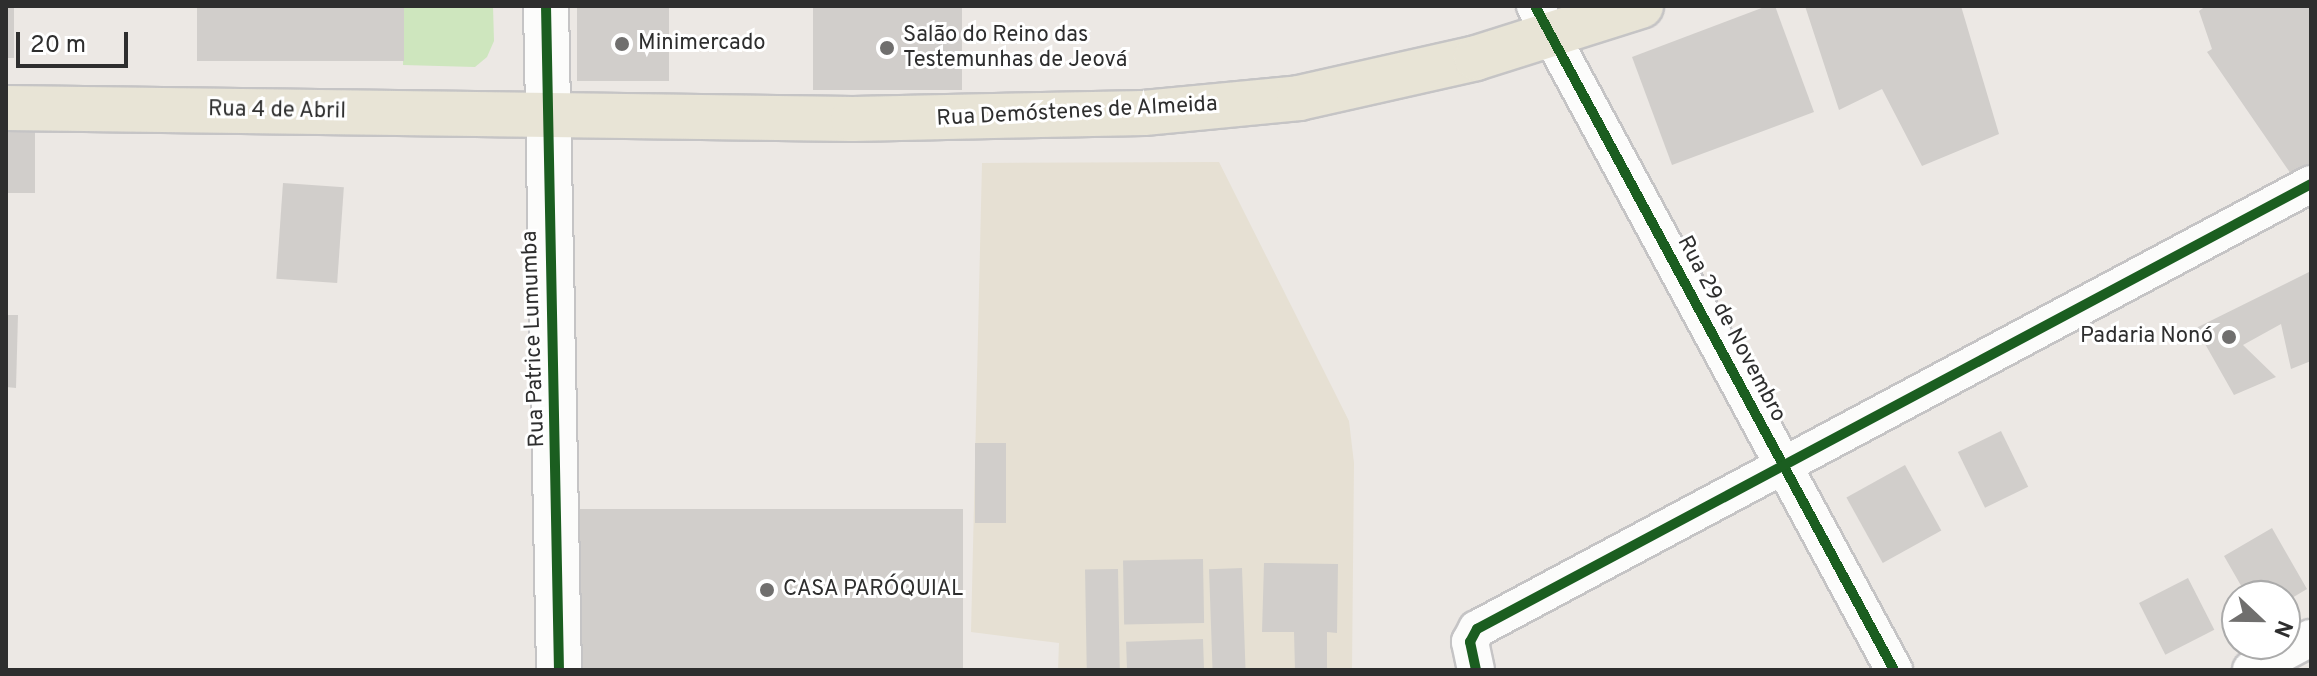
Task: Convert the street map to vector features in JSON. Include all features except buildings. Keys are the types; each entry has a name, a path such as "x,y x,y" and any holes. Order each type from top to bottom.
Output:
{"main road":[{"name":"Rua Demóstenes de Almeida","path":"547,114 868,119 1144,113 1299,98 1543,21 1641,6"},
{"name":"Rua 4 de Abril","path":"6,108 547,114"}],"street":[{"name":"Rua Patrice Lumumba","path":"546,6 559,670"},
{"name":"Rua 29 de Novembro","path":"1543,21 1781,467 1894,670"},
{"path":"1476,670 1470,642 1477,629 2311,184"},
{"path":"2251,670 2311,638"}],"shaded area":[{"path":"1219,162 1349,421 1354,463 1352,670 1058,670 1059,643 971,632 982,163"}],"green space":[{"path":"404,6 493,6 494,41 487,57 475,67 403,65"}],"cycle path":[{"path":"546,6 559,670"},
{"path":"1535,6 1894,670"},
{"path":"1476,670 1470,642 1477,629 2311,184"}],"place":[{"name":"Minimercado","path":"622,44"},
{"name":"Salão do Reino das Testemunhas de Jeová","path":"887,48"},
{"name":"Padaria Nonó","path":"2229,337"},
{"name":"CASA PARÓQUIAL","path":"767,590"}]}
